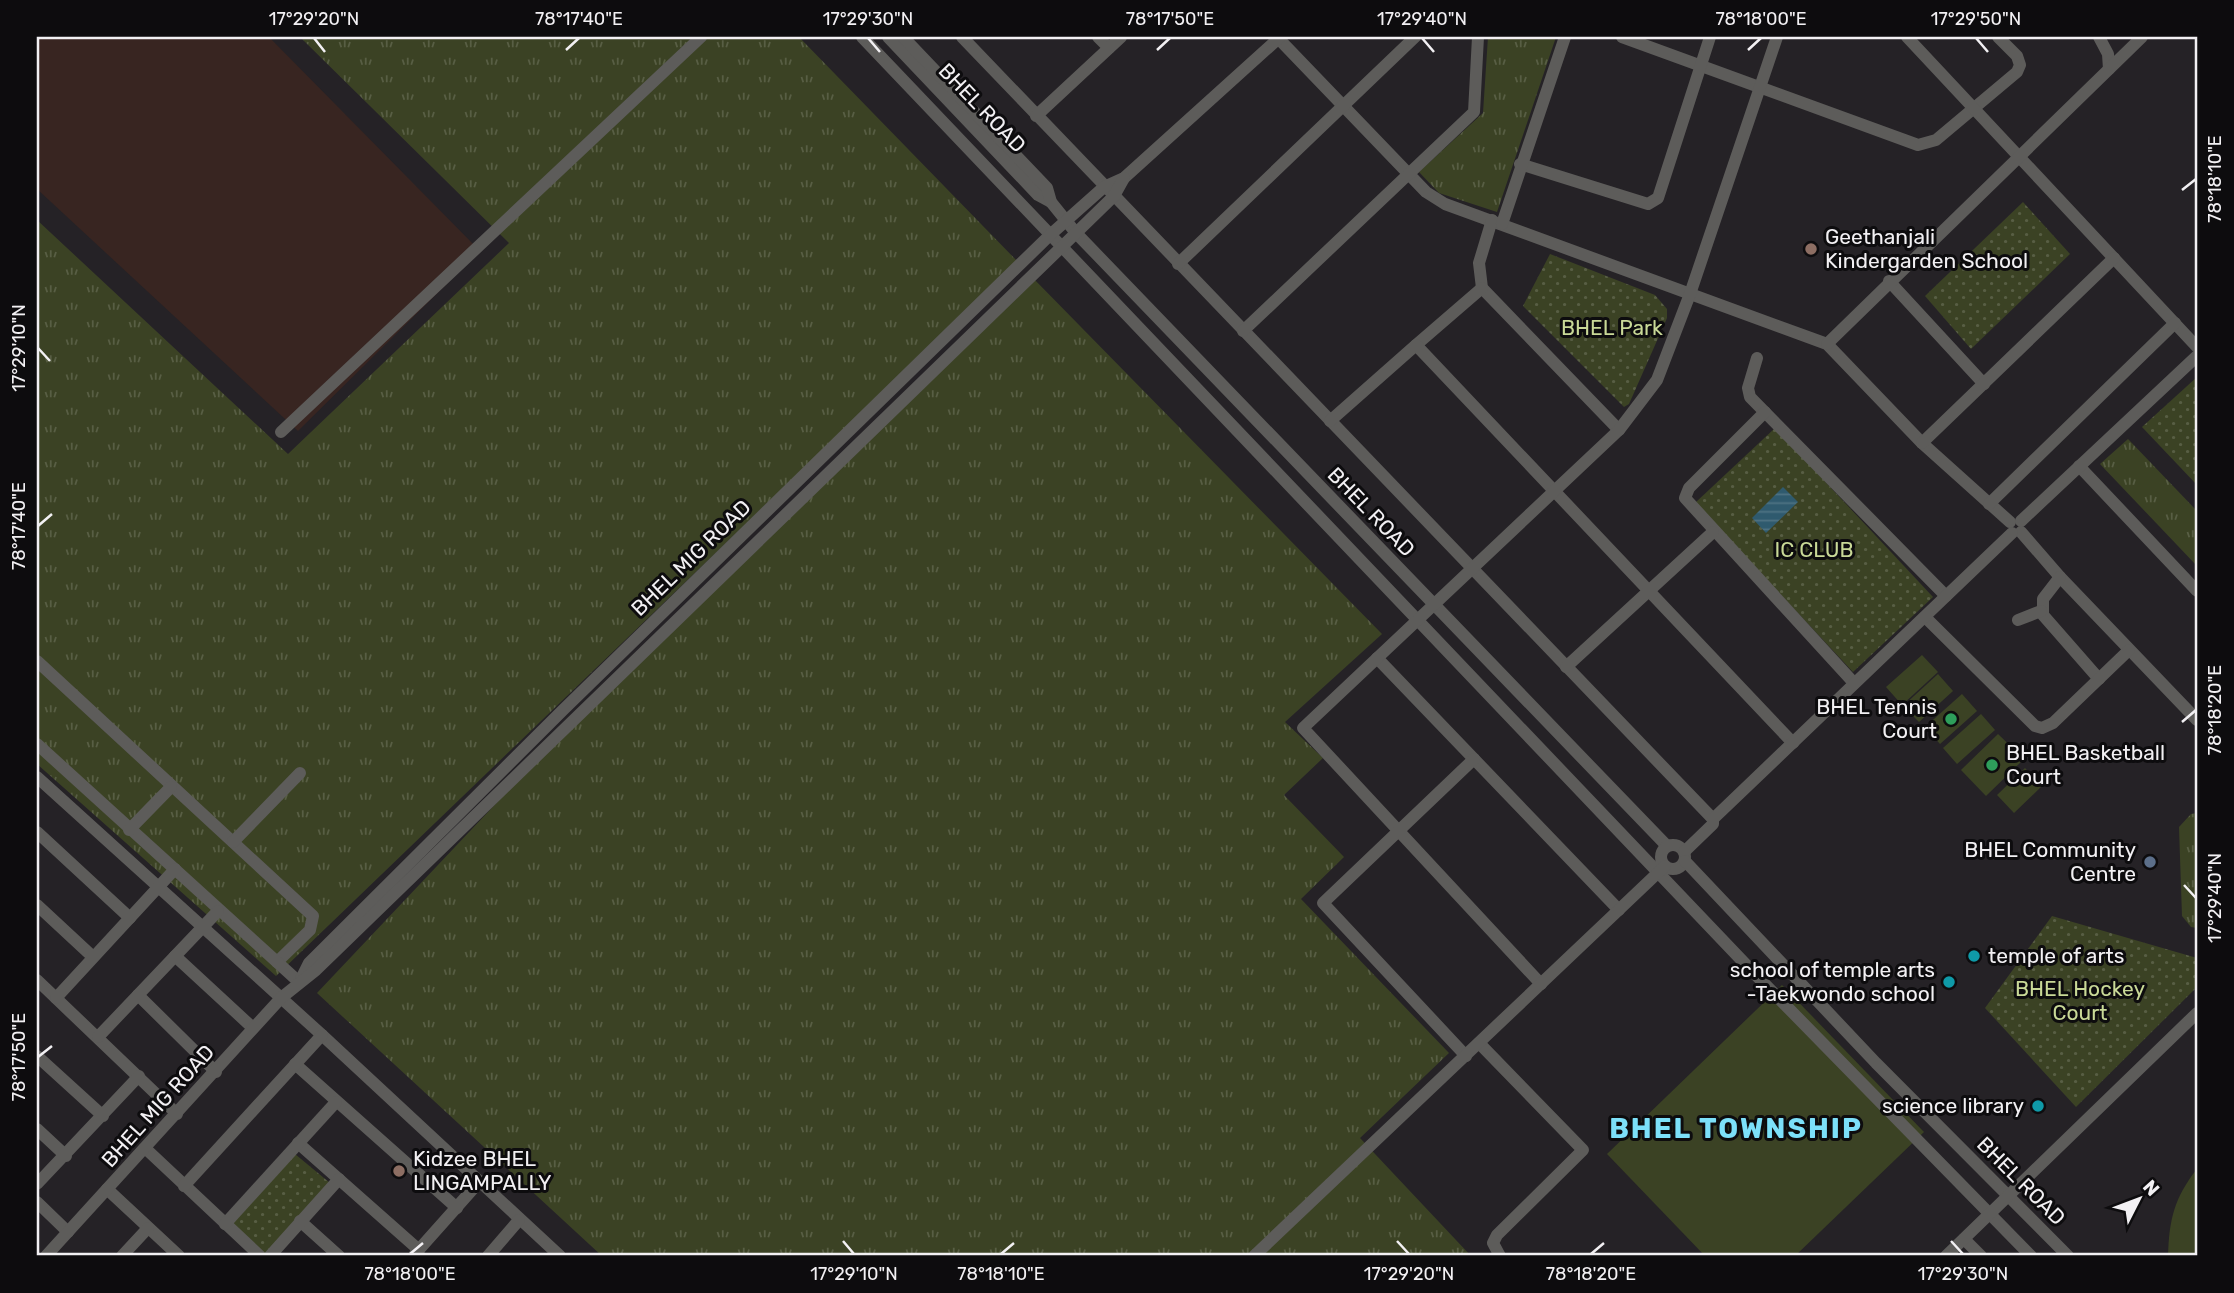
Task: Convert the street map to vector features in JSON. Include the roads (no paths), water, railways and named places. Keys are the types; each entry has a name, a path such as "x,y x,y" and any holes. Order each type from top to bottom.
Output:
{"street":[{"path":"281,432 701,37"},
{"path":"862,37 1418,620 1662,869 1752,971 2031,1256"},
{"name":"BHEL ROAD","path":"888,37 1038,195 1051,202"},
{"name":"BHEL ROAD","path":"903,37 1047,188 1051,202 1076,233 1434,605 1679,851 1876,1063 2068,1256"},
{"path":"962,37 1713,820"},
{"path":"1098,37 1108,48"},
{"path":"1037,116 1121,37"},
{"path":"1278,37 1345,105 1407,175 1445,204 1826,344 1922,443 2016,527 2060,578 2197,720"},
{"name":"BHEL MIG ROAD","path":"299,982 309,963 1050,234 1109,191 1278,37"},
{"path":"1178,264 1415,37"},
{"path":"1243,331 1474,112 1478,37"},
{"path":"1565,37 1520,164 1479,264 1482,288 1619,430"},
{"path":"1622,37 1918,145 1936,141 2018,72 2020,65 2017,56 1998,37"},
{"path":"1520,164 1648,204 1653,203 1658,198 1710,37"},
{"path":"1541,984 1303,728 1619,430 1657,380 1690,294 1777,37"},
{"path":"1907,37 2197,346"},
{"path":"2101,37 2118,45 2137,41"},
{"path":"2101,37 2108,54 2109,69"},
{"path":"1826,344 2137,41"},
{"name":"BHEL MIG ROAD","path":"46,1256 281,998 316,970 1076,233 1109,191"},
{"path":"1922,443 2114,258"},
{"path":"1889,281 1984,384"},
{"path":"1330,421 1482,288"},
{"path":"1989,504 2175,323"},
{"path":"1416,345 1793,743"},
{"path":"1662,869 1660,855 1679,851 1713,820 2079,466 2197,356"},
{"path":"1757,358 1748,392 1946,596"},
{"path":"1765,412 1689,488 1685,498 1713,532 1854,683"},
{"path":"2079,466 2197,591"},
{"path":"1566,667 1713,532"},
{"path":"2041,611 2043,599 2060,578"},
{"path":"2018,620 2041,611"},
{"path":"2041,611 2099,678"},
{"path":"1925,617 2035,726 2042,728 2053,723 2129,650"},
{"path":"1377,658 1619,910"},
{"path":"37,661 313,916 310,930 277,962"},
{"path":"37,744 129,831 175,869 299,982"},
{"path":"1466,1056 1324,903 1474,759"},
{"path":"233,842 300,774"},
{"path":"38,781 322,1035 560,1256"},
{"path":"129,831 171,787"},
{"path":"37,832 130,918"},
{"path":"1254,1256 1662,869 1676,869 1679,851"},
{"path":"56,998 175,869"},
{"path":"37,905 93,957"},
{"path":"98,1037 218,911"},
{"path":"174,956 253,1028"},
{"path":"37,980 177,1114"},
{"path":"138,995 216,1072"},
{"path":"1946,1256 2007,1194 2197,1013"},
{"path":"184,1186 322,1035"},
{"path":"1479,1043 1583,1150 1497,1235 1493,1243 1500,1256"},
{"path":"37,1056 103,1116"},
{"path":"296,1064 457,1208"},
{"path":"37,1184 139,1076"},
{"path":"225,1224 336,1102"},
{"path":"37,1129 66,1156"},
{"path":"298,1143 416,1253 480,1181"},
{"path":"145,1148 260,1256"},
{"path":"270,1256 339,1179"},
{"path":"107,1189 179,1256"},
{"path":"37,1202 68,1232"},
{"path":"488,1256 520,1220"},
{"path":"300,1221 339,1256"},
{"path":"122,1256 148,1228"},
{"path":"1964,1239 1981,1256"}],"water":[{"path":"1783,487 1798,502 1766,533 1752,518"}],"place":[{"name":"Geethanjali Kindergarden School","path":"1811,249"},
{"name":"BHEL Tennis Court","path":"1951,719"},
{"name":"BHEL Basketball Court","path":"1992,765"},
{"name":"BHEL Community Centre","path":"2150,862"},
{"name":"temple of arts","path":"1974,956"},
{"name":"school of temple arts -Taekwondo school","path":"1949,982"},
{"name":"science library","path":"2038,1106"},
{"name":"Kidzee BHEL LINGAMPALLY","path":"399,1171"}],"district":[{"name":"BHEL TOWNSHIP","path":"1736,1128"}],"park label":[{"name":"BHEL Park","path":"1612,328"},
{"name":"IC CLUB","path":"1814,550"},
{"name":"BHEL Hockey Court","path":"2080,1001"}]}
